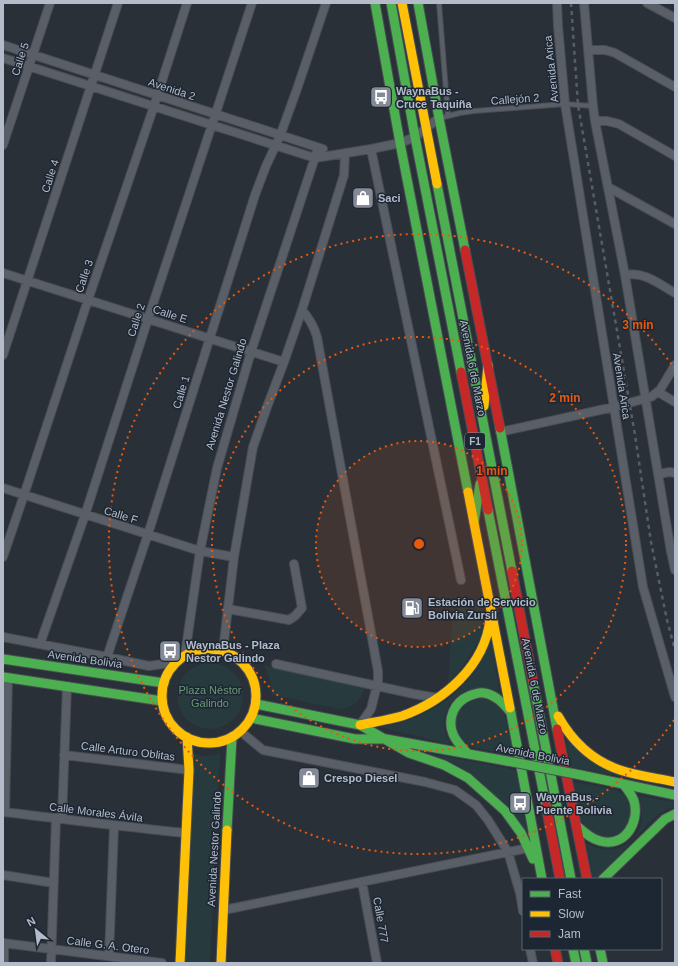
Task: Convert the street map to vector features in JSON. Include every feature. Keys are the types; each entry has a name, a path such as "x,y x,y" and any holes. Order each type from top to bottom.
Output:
{"main road":[{"path":"375,3 400,143 511,713 541,878"},
{"name":"Avenida 6 de Marzo","path":"391,3 415,138 560,878"},
{"name":"Avenida 6 de Marzo","path":"402,3 571,878"},
{"name":"Avenida 6 de Marzo","path":"418,3 444,117 500,432 587,878"},
{"path":"483,422 488,365"},
{"path":"474,522 482,476"},
{"path":"360,724 388,720 411,712 428,705 453,687 466,673 487,637 490,623 490,604"},
{"path":"206,648 223,650 236,656 246,665 253,677 257,691 256,704 251,718 240,731 223,741 213,743 186,737 170,722 165,712 162,701 162,690 164,683 170,670 185,655 206,648"},
{"name":"Avenida Bolivia","path":"3,659 164,683"},
{"path":"6,677 162,701"},
{"path":"468,754 457,742 451,731 450,718 455,706 462,699 472,694 483,692 502,703 511,713"},
{"name":"Avenida Bolivia","path":"256,704 360,724 386,739"},
{"path":"553,706 562,723 576,742 593,756 619,770 675,782"},
{"name":"Avenida Bolivia","path":"251,718 355,740 386,739 507,761 675,795"},
{"path":"180,963 189,770 186,737"},
{"name":"Avenida Nestor Galindo","path":"221,963 232,737"},
{"path":"386,739 409,753 444,765 468,778 488,794 505,811 521,834 541,878"},
{"path":"577,826 589,836 604,842 618,841 626,836 633,826 637,814 634,800 624,785"},
{"path":"604,878 664,819 675,814"},
{"path":"556,950 558,963"},
{"path":"573,950 576,963"},
{"path":"584,950 587,963"},
{"path":"600,950 603,963"}],"street":[{"name":"Calle 5","path":"3,145 50,3"},
{"name":"Calle 4","path":"3,355 118,3"},
{"name":"Calle 3","path":"3,557 154,106 186,3"},
{"name":"Calle 2","path":"40,644 85,515 252,3"},
{"name":"Calle 1","path":"107,657 148,534 255,195 280,136 326,3"},
{"name":"Avenida Arica","path":"557,3 565,104 643,587 675,697"},
{"name":"Avenida Arica","path":"584,3 595,121 625,275 658,474 673,551 675,570"},
{"path":"647,3 675,18"},
{"name":"Avenida 2","path":"3,45 318,148 334,155"},
{"path":"588,50 605,50 615,53 675,87"},
{"name":"Avenida 2","path":"3,58 315,158 400,143 415,138 426,128 444,117"},
{"path":"595,121 606,121 618,124 675,156"},
{"name":"Avenida Nestor Galindo","path":"185,655 200,551 217,468 251,352 318,148"},
{"path":"371,149 461,580"},
{"path":"223,650 234,557 253,447 302,310 344,175 345,153"},
{"path":"608,187 675,224"},
{"name":"Calle E","path":"3,273 284,362"},
{"path":"625,275 635,274 645,276 675,293"},
{"path":"302,310 312,322 316,330 378,671 378,681 371,709 360,724"},
{"path":"500,432 614,407 654,395 662,387 675,365"},
{"path":"658,392 675,402"},
{"path":"658,474 670,472 675,473"},
{"name":"Calle F","path":"3,488 200,551 234,557"},
{"path":"228,609 289,620 296,616 302,608 294,564"},
{"path":"3,637 149,666 177,662"},
{"path":"276,664 438,698"},
{"path":"4,812 6,677"},
{"path":"51,963 54,883 64,755 67,686"},
{"path":"240,731 263,750 425,782 455,790 476,805 488,820 508,852 522,905"},
{"name":"Calle Arturo Oblitas","path":"64,755 189,770"},
{"name":"Calle Morales Ávila","path":"4,812 114,826 186,833"},
{"path":"109,956 114,826"},
{"path":"224,910 528,848"},
{"path":"3,875 54,883"},
{"name":"Calle 777","path":"362,882 377,963"},
{"path":"4,943 4,963"},
{"name":"Calle G. A. Otero","path":"4,943 162,963"},
{"path":"530,950 533,963"}],"lane":[{"path":"439,3 444,117"},
{"name":"Callejón 2","path":"444,117 474,111 565,104 593,106"}],"green space":[{"path":"477,599 482,607 484,617 483,627 468,659 448,684 454,611 465,601"},
{"path":"491,639 500,696 457,696 452,701 446,713 444,726 445,733 452,745 380,727 392,725 416,717 448,699 477,670"},
{"name":"Plaza Néstor Galindo","path":"210,663 223,666 233,673 240,683 243,696 240,709 233,719 223,726 210,729 197,726 187,719 180,709 177,696 180,683 187,673 197,666"},
{"path":"264,665 365,688 361,697 356,703 349,707 340,709 272,695 270,680"},
{"path":"480,697 495,704 503,713 515,756 474,748 464,743 457,735 455,718 464,703"},
{"path":"565,736 576,748 667,785 571,767"},
{"path":"192,753 206,756 220,753 210,963 182,963"},
{"path":"428,753 516,770 529,840 478,779 456,764"},
{"path":"573,782 609,789 622,793 626,796 631,806 631,812 627,825 619,834 614,837 603,838 589,831 585,827 579,814"},
{"path":"638,796 675,802 675,807 656,816 597,878 593,878 586,843 599,849 612,850 618,849 629,842 640,827 642,811"}],"railway":[{"path":"571,3 578,105 635,435 651,542 667,620 675,650"}],"traffic: fast":[{"path":"375,3 400,143 468,492"},
{"path":"391,3 415,137 461,372"},
{"path":"418,3 465,250"},
{"path":"437,184 512,571"},
{"path":"500,428 557,729"},
{"path":"474,522 480,484"},
{"path":"488,510 546,806"},
{"path":"3,659 164,683"},
{"path":"3,677 162,701"},
{"path":"533,682 571,878"},
{"path":"468,754 456,740 451,728 451,717 459,702 471,695 484,693 503,703 511,713"},
{"path":"256,704 360,725 409,753 444,765 468,778 505,811 521,833 533,859"},
{"path":"510,708 542,878"},
{"path":"251,718 355,739 386,739 507,761"},
{"path":"227,830 232,737"},
{"path":"507,761 581,775"},
{"path":"581,775 675,795"},
{"path":"577,826 591,837 600,841 617,841 629,832 635,817 635,809 634,801 624,785"},
{"path":"604,878 665,819 675,814"},
{"path":"573,950 576,963"},
{"path":"584,950 587,963"},
{"path":"600,950 603,963"}],"traffic: slow":[{"path":"402,3 437,184"},
{"path":"484,406 488,365"},
{"path":"468,492 510,708"},
{"path":"360,725 402,716 433,701 447,691 460,680 480,652 487,636 490,619"},
{"path":"209,649 227,652 242,663 253,678 256,696 253,714 242,729 227,740 209,743 191,740 176,729 165,714 162,696 165,678 176,663 191,652 209,649"},
{"path":"558,716 570,734 592,756 620,770 675,782"},
{"path":"180,963 189,770 187,737"},
{"path":"221,963 227,830"}],"traffic: jam":[{"path":"465,250 500,428"},
{"path":"461,372 488,510"},
{"path":"512,571 533,682"},
{"path":"557,729 587,878"},
{"path":"546,806 560,878"},
{"path":"555,950 558,963"}],"place":[{"name":"WaynaBus - Cruce Taquiña","path":"381,97"},
{"name":"Saci","path":"363,198"},
{"name":"Estación de Servicio Bolivia Zursil","path":"412,608"},
{"name":"WaynaBus - Plaza Nestor Galindo","path":"170,651"},
{"name":"Crespo Diesel","path":"309,778"},
{"name":"WaynaBus - Puente Bolivia","path":"520,803"}]}
